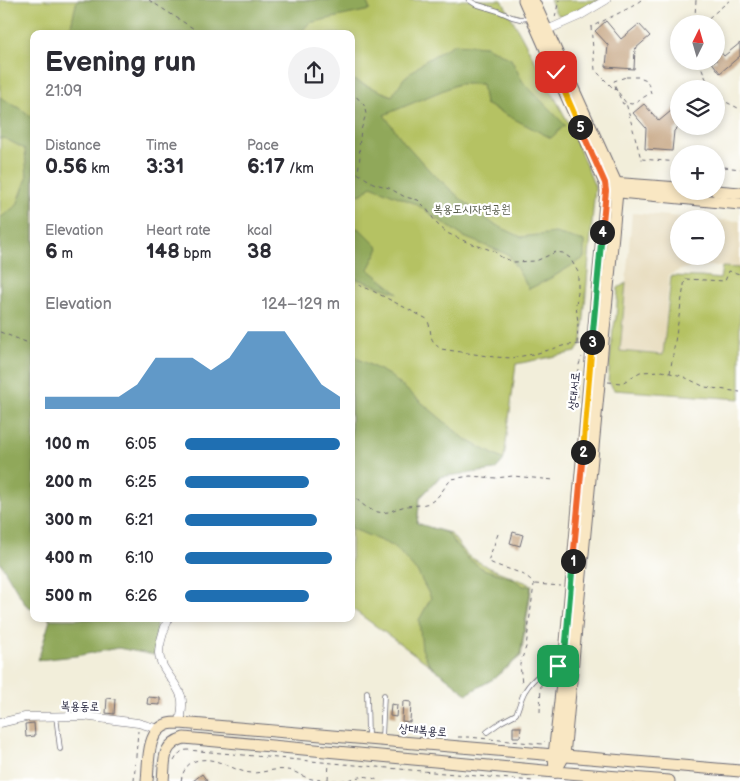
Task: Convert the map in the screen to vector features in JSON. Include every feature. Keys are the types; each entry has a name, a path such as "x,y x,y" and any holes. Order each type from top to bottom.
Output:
{"street":[{"name":"상대서로","path":"524,0 611,187 571,587 559,756"},
{"name":"상대서로","path":"533,0 611,187 559,756"},
{"path":"547,30 579,16 606,0"},
{"path":"611,187 670,188"},
{"path":"611,187 740,204"},
{"path":"725,192 740,193"},
{"path":"167,622 160,643 159,655 162,664 181,696 180,723"},
{"name":"복용동로","path":"0,723 25,717 84,716 115,719 159,729"},
{"name":"상대복용로","path":"159,729 168,724 180,723 740,771"},
{"path":"147,781 150,746 153,736 159,729"},
{"path":"163,781 166,752 170,744 184,738 555,776 669,781"},
{"path":"555,776 559,756"}],"lane":[{"path":"469,0 475,4 512,17 520,19 532,18"},
{"path":"487,732 516,714 525,691 540,674 564,665"},
{"path":"366,692 368,740"},
{"path":"382,740 384,695"},
{"path":"56,716 60,749"}],"path":[{"path":"149,0 196,30"},
{"path":"555,17 559,0"},
{"path":"616,89 614,90 596,70 591,27 641,0"},
{"path":"695,15 696,0"},
{"path":"713,15 730,0"},
{"path":"626,77 639,77 647,80 651,93 632,104 626,103 624,104 614,81 626,77"},
{"path":"355,95 364,105 366,114 361,130 358,174"},
{"path":"725,101 740,109"},
{"path":"626,103 641,159 670,161"},
{"path":"725,167 740,169"},
{"path":"355,172 373,183 389,188 405,197 418,200 437,224 447,233 494,251 501,257 514,262 536,261 556,252 564,253 570,258 578,272 576,304 578,323 577,345 566,345 512,358 441,349 434,344 430,336 430,326 427,319 355,284"},
{"path":"670,373 685,279 725,281 729,271 740,274"},
{"path":"0,332 30,344"},
{"path":"602,381 622,383 640,372 662,371 682,376 705,387 740,392"},
{"path":"355,498 361,505 368,509 387,512 404,506 426,504 433,501 452,479 470,476 496,478 513,476 554,480"},
{"path":"498,534 488,561 532,579 534,584 526,647 520,664 525,691"},
{"path":"534,584 571,587"},
{"path":"540,674 540,712"},
{"path":"134,781 138,726"},
{"path":"173,762 178,754 183,750 188,750 533,781"},
{"path":"181,781 182,774 186,768 191,763 199,760 218,762 244,772 279,769 289,770 316,780 345,780 369,777 380,781"},
{"path":"327,781 329,763"}],"shaded area":[{"path":"632,213 670,216 670,265 725,265 725,220 740,221 740,268 711,266 683,269 669,275 663,354 620,351"}],"green space":[{"name":"복용도시자연공원","path":"0,0 502,0 568,122 595,187 582,341 576,352 516,364 504,459 494,470 441,476 420,498 417,524 450,533 468,556 490,568 532,585 521,656 493,679 467,692 355,611 355,30 30,30 30,573 0,521"},
{"path":"77,0 366,0 370,10 309,23 303,30 70,30"},
{"path":"550,0 600,0 562,17 556,13"},
{"path":"454,44 486,46 511,59 523,82 565,125 551,138 485,104 482,84 458,84 384,115 403,141 429,170 461,199 492,223 521,237 555,233 584,241 584,258 529,289 509,255 464,237 416,204 371,186 362,194 355,195 355,81 392,96 404,78 425,61"},
{"path":"0,97 30,116 30,607 25,604 0,562 0,218 17,205 27,178 25,149 4,138 0,139"},
{"path":"355,228 360,229 379,248 368,269 398,293 355,278"},
{"path":"722,267 740,268 740,399 614,390 608,381 618,288 626,283 620,351 663,355 671,276 720,279"},
{"path":"355,357 389,375 465,439 504,460 495,470 439,477 420,498 417,523 447,533 466,557 483,569 512,578 523,586 531,586 520,656 493,679 467,694 429,664 422,649 419,620 431,598 418,573 395,547 355,530"},
{"path":"49,622 157,622 154,655 118,648 76,656 38,660"}],"building":[{"path":"606,21 621,39 639,24 650,36 635,49 634,69 606,67 608,45 595,31"},
{"path":"740,43 740,56 725,69 725,55"},
{"path":"644,104 659,121 670,112 670,135 674,135 670,151 645,149 646,128 633,113"},
{"path":"513,532 523,535 520,546 510,543"},
{"path":"148,697 160,698 160,705 147,704"},
{"path":"107,698 115,699 114,714 106,713"},
{"path":"403,701 411,702 410,722 402,721"},
{"path":"391,704 397,705 396,717 390,716"},
{"path":"34,723 35,736 26,737 25,724"},
{"path":"513,727 521,727 520,737 513,737"},
{"path":"202,774 207,781 193,781"}],"route":[{"path":"556,72 605,183 606,191 564,665 558,666"}]}
